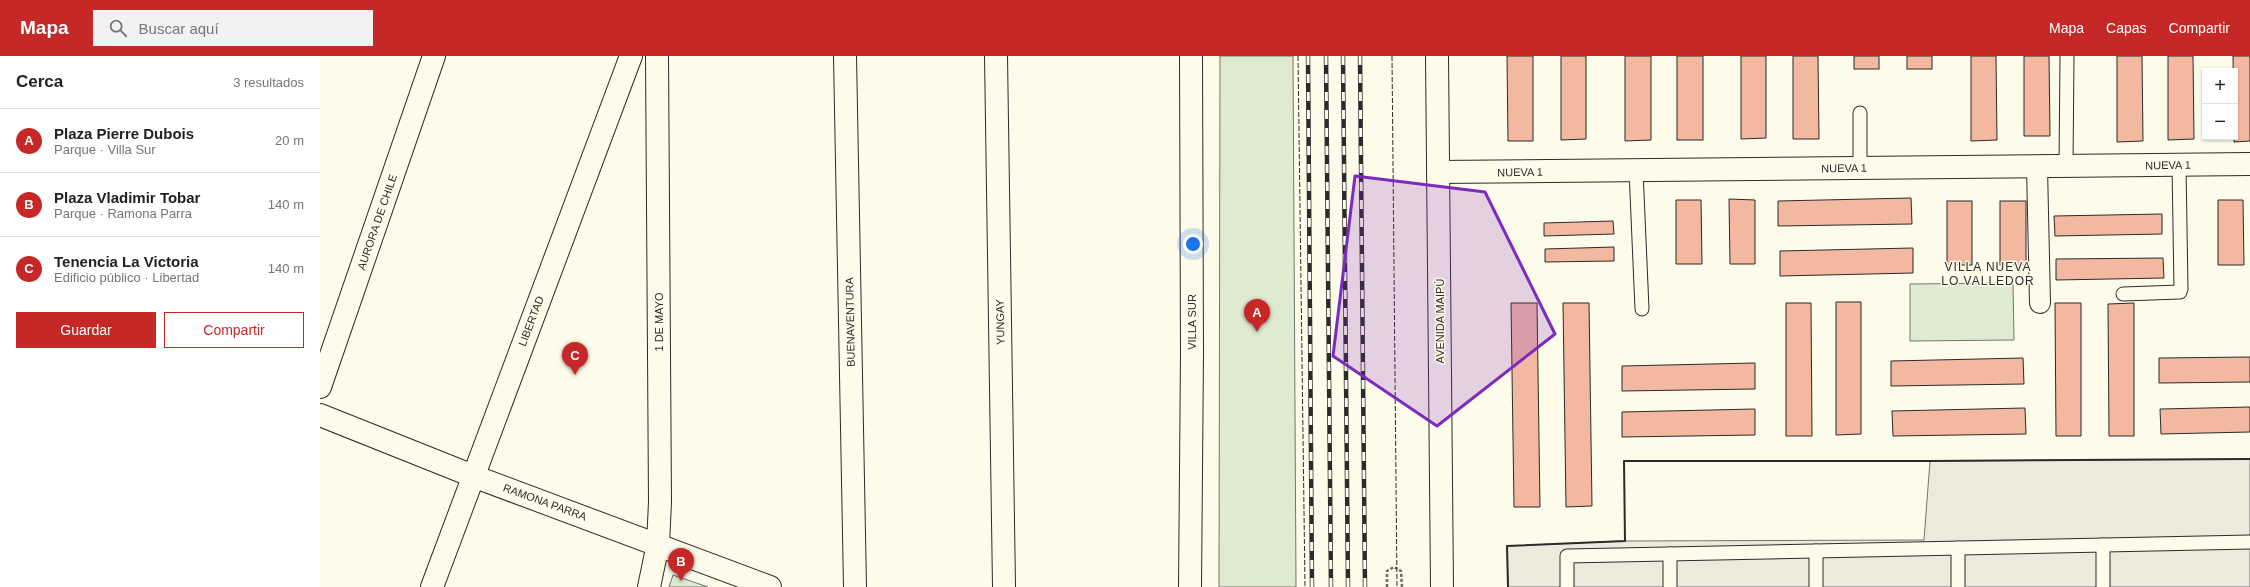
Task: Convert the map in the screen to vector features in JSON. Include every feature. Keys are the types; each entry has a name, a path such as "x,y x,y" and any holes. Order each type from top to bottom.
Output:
{"street":[{"name":"AURORA DE CHILE","path":"320,387 434,56"},
{"name":"LIBERTAD","path":"432,587 631,56"},
{"name":"1 DE MAYO","path":"649,587 658,544 660,502 657,56"},
{"name":"BUENAVENTURA","path":"845,56 855,587"},
{"name":"YUNGAY","path":"996,56 1004,587"},
{"name":"VILLA SUR","path":"1190,587 1192,353 1191,56"},
{"name":"AVENIDA MAIPÚ","path":"1437,56 1442,587"},
{"name":"NUEVA 1","path":"1438,172 2250,164"},
{"path":"2037,167 2040,303"},
{"name":"RAMONA PARRA","path":"320,415 474,476 770,587"}],"lane":[{"path":"2066,166 2067,56"},
{"path":"1860,113 1860,168"},
{"path":"2123,294 2180,292 2179,165"},
{"path":"1636,170 1642,309"},
{"path":"1567,587 1567,556 2250,542"},
{"path":"2103,545 2103,587"},
{"path":"1958,548 1958,587"},
{"path":"1816,551 1816,587"},
{"path":"1670,554 1670,587"}],"path":[{"path":"1387,587 1387,571 1394,566 1401,571 1402,587"}],"highlighted area":[{"path":"1355,176 1485,192 1555,334 1437,426 1333,356"}],"green space":[{"path":"1220,56 1293,56 1296,587 1219,587"},
{"path":"2013,283 2014,340 1910,341 1910,284"},
{"path":"673,575 708,587 669,587"}],"shaded area":[{"path":"2250,459 2250,587 1508,587 1507,546 1625,541 1924,540 1930,461"}],"building":[{"path":"1507,56 1533,56 1533,141 1508,141"},
{"path":"1561,56 1586,56 1586,139 1561,140"},
{"path":"1625,56 1651,56 1651,140 1625,141"},
{"path":"1677,56 1703,56 1703,140 1677,140"},
{"path":"1741,56 1766,56 1766,138 1741,139"},
{"path":"1793,56 1818,56 1819,139 1793,139"},
{"path":"1854,56 1879,56 1879,69 1854,69"},
{"path":"1907,56 1932,56 1932,69 1907,69"},
{"path":"1971,56 1996,56 1997,140 1971,141"},
{"path":"2024,56 2049,56 2050,136 2024,136"},
{"path":"2117,56 2142,56 2143,141 2117,142"},
{"path":"2168,56 2193,56 2194,139 2168,140"},
{"path":"2233,56 2250,56 2250,141 2234,142 2234,140 2238,140 2238,68 2233,68"},
{"path":"1911,198 1912,224 1778,226 1778,201"},
{"path":"1729,199 1755,200 1755,264 1730,264"},
{"path":"1676,200 1701,200 1702,264 1676,264"},
{"path":"2218,200 2243,200 2244,265 2218,265"},
{"path":"1947,201 1972,201 1972,265 1947,265"},
{"path":"2000,201 2026,201 2026,265 2000,265"},
{"path":"2162,214 2162,234 2055,236 2054,216"},
{"path":"1613,221 1614,234 1544,236 1544,223"},
{"path":"1614,247 1614,261 1545,262 1545,249"},
{"path":"1913,248 1913,273 1780,276 1780,251"},
{"path":"2163,258 2164,278 2056,280 2056,259"},
{"path":"1836,302 1861,302 1861,434 1836,435"},
{"path":"1511,303 1537,303 1540,507 1514,507"},
{"path":"1563,303 1589,303 1592,506 1566,507"},
{"path":"1786,303 1811,303 1812,436 1786,436"},
{"path":"2055,303 2081,303 2081,436 2056,436"},
{"path":"2134,303 2134,436 2109,436 2108,304"},
{"path":"2250,357 2250,382 2159,383 2159,358"},
{"path":"2023,358 2024,384 1891,386 1891,361"},
{"path":"1755,363 1755,389 1622,391 1622,366"},
{"path":"2250,407 2250,432 2161,434 2160,409"},
{"path":"2025,408 2026,434 1893,436 1892,411"},
{"path":"1755,409 1755,435 1622,437 1622,412"}],"railway":[{"path":"1308,56 1312,587"},
{"path":"1326,56 1331,587"},
{"path":"1343,56 1348,587"},
{"path":"1360,56 1365,587"}],"fence":[{"path":"1298,56 1305,587"},
{"path":"1392,56 1397,587"}],"wall":[{"path":"1508,587 1507,546 1625,541 1624,461 2250,459"}],"place":[{"name":"Plaza Pierre Dubois","path":"1257,332"},
{"name":"Tenencia La Victoria","path":"575,375"},
{"name":"Plaza Vladimir Tobar","path":"681,581"}],"district":[{"name":"VILLA NUEVA LO VALLEDOR","path":"1988,274"}]}
